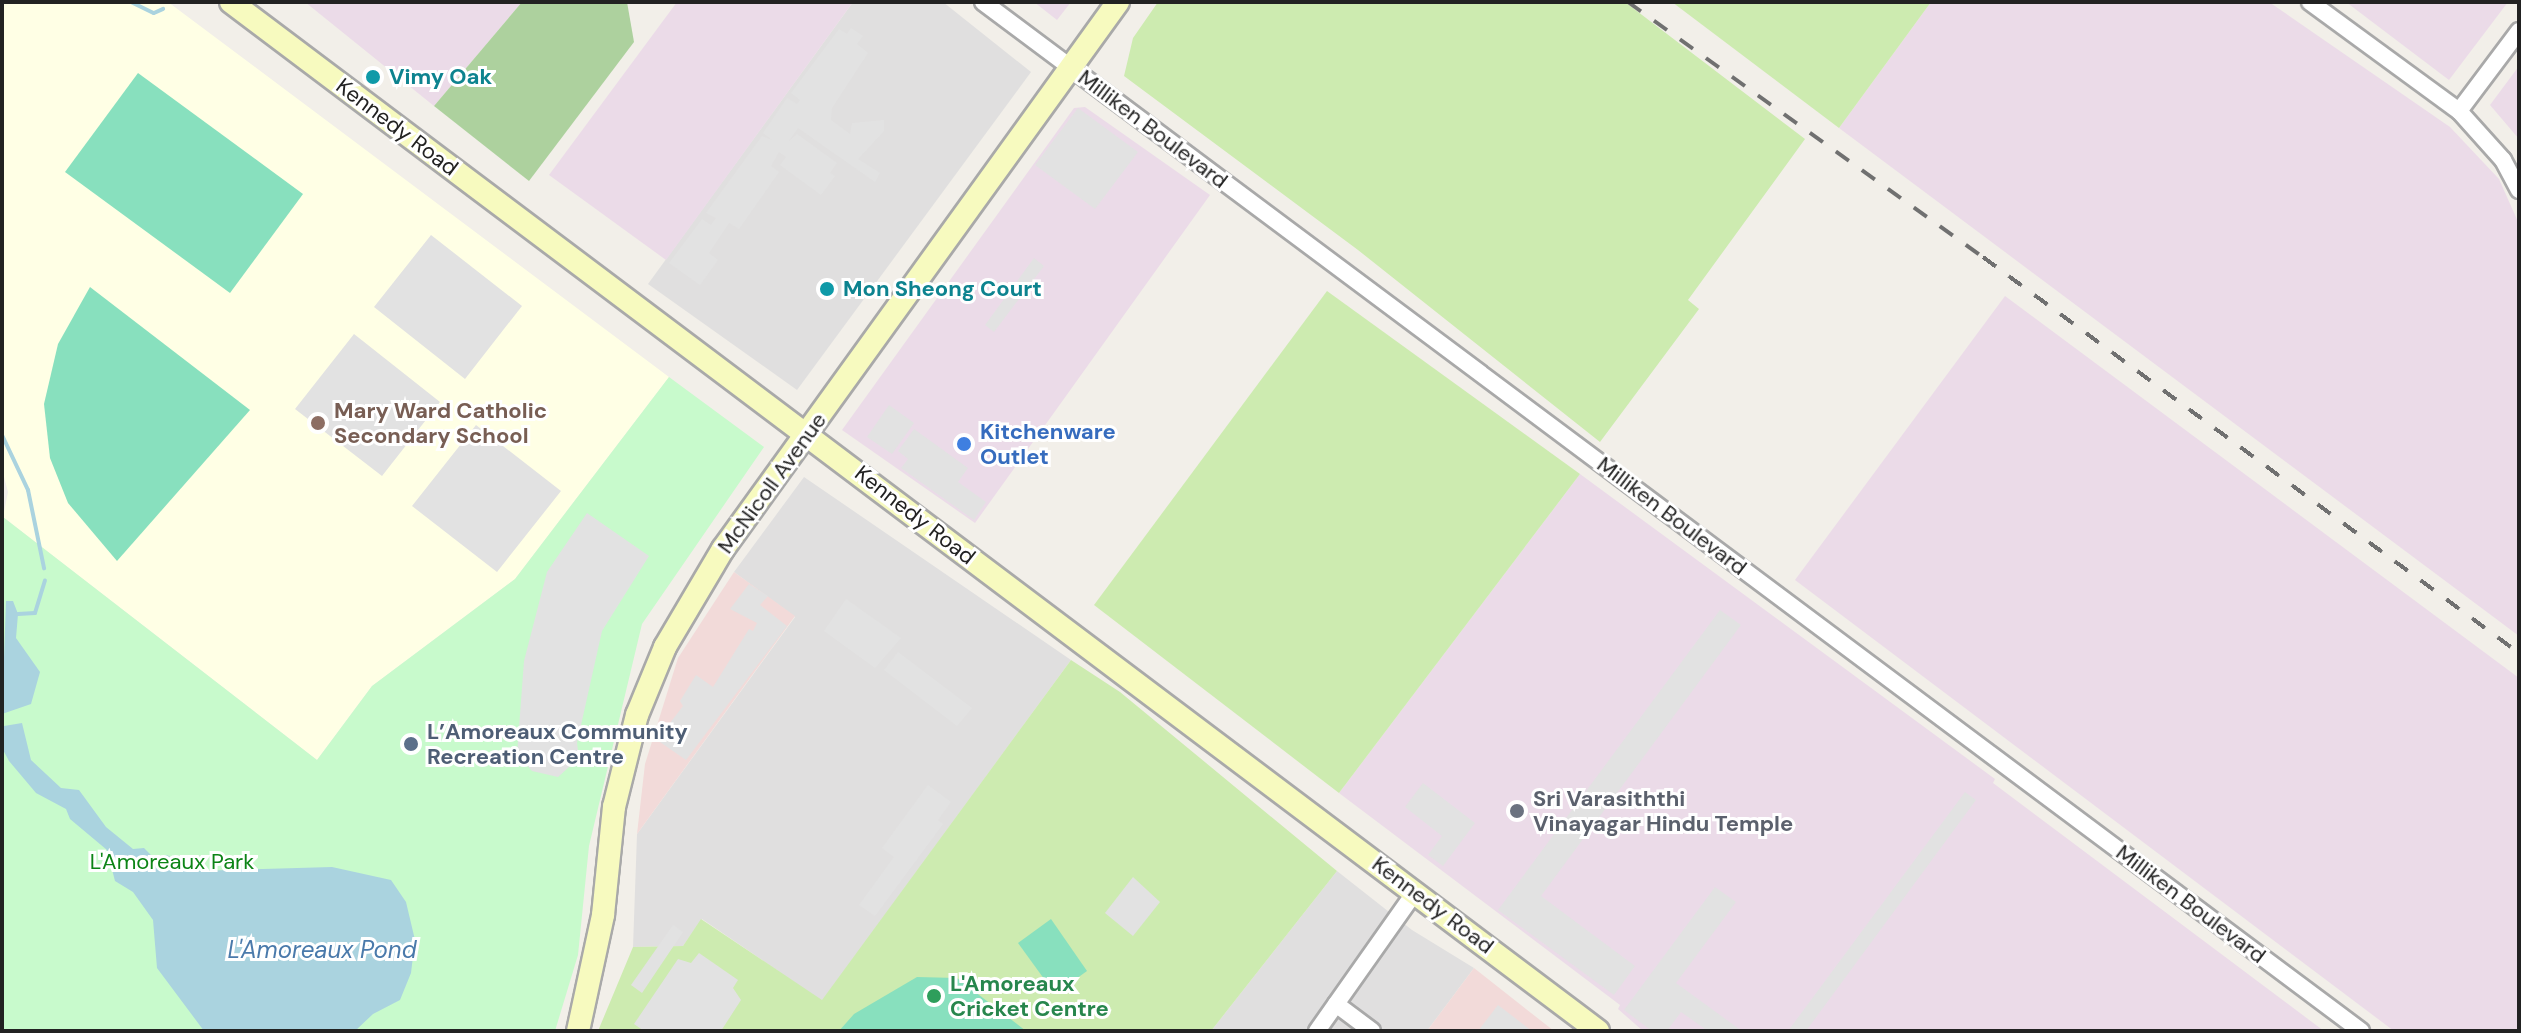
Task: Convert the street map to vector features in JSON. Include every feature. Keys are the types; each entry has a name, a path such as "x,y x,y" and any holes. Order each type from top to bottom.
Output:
{"main road":[{"name":"Kennedy Road","path":"231,2 808,433 1598,1031"},
{"name":"McNicoll Avenue","path":"578,1031 603,915 614,807 637,715 665,647 715,561 1118,2"}],"street":[{"name":"Milliken Boulevard","path":"983,2 2361,1031"},
{"path":"2310,2 2459,111 2503,160 2519,190"},
{"path":"2459,111 2519,31"},
{"path":"1317,1031 1415,892"},
{"path":"1336,1004 1372,1031"}],"shaded area":[{"name":"Mary Ward Catholic Secondary School","path":"2,2 168,2 669,377 515,579 372,686 317,760 3,517 8,492 2,469"},
{"path":"305,2 522,2 434,106"},
{"path":"677,2 853,2 666,260 549,175"},
{"path":"853,2 943,2 1031,72 797,390 648,284"},
{"path":"1034,2 1071,2 1057,20"},
{"path":"1931,2 2269,2 2450,127 2499,179 2519,224 2519,636 1839,128"},
{"path":"2346,2 2508,2 2449,80"},
{"path":"851,28 863,36 857,44 868,53 832,108 831,120 850,134 852,123 884,120 884,131 858,159 880,173 875,182 798,128 788,142 797,134 837,163 830,173 835,176 821,195 780,165 786,157 779,152 771,166 779,172 739,229 729,223 709,253 718,260 700,285 669,263 702,219 711,225 716,218 706,213 762,136 772,140 763,133 787,98 797,104 800,100 791,93 839,29 847,34"},
{"path":"2519,66 2519,139 2490,105"},
{"path":"1085,107 1210,195 975,523 842,430 1074,108"},
{"path":"1078,108 1138,152 1095,209 1035,165"},
{"path":"431,235 522,306 465,379 374,307"},
{"path":"1034,258 1044,266 994,332 985,325"},
{"path":"2005,296 2519,678 2519,1031 2394,1031 1795,580"},
{"path":"354,334 440,402 382,476 295,409"},
{"path":"889,405 914,423 892,454 867,437"},
{"path":"476,425 561,491 497,572 412,506"},
{"path":"914,429 968,468 958,482 986,502 974,520 901,468 908,459 898,451"},
{"path":"1580,474 1995,779 1993,783 2324,1031 1643,1031 1618,1009 1620,1005 1339,793"},
{"path":"804,477 1071,660 822,1001 702,919 683,946 633,947 637,834 795,617 734,572"},
{"path":"587,513 649,556 602,631 577,743 579,758 558,777 532,771 517,754 524,661 547,572"},
{"path":"734,572 795,616 637,834 645,764 678,658"},
{"path":"749,584 768,596 760,605 787,626 686,760 657,740 683,706 680,701 696,675 713,687 749,629 753,631 757,623 730,609"},
{"path":"846,599 901,638 875,668 824,631"},
{"path":"1720,610 1741,625 1541,896 1635,966 1614,995 1498,910"},
{"path":"898,652 972,708 957,726 884,670"},
{"path":"1423,783 1475,823 1443,866 1428,855 1442,836 1405,807"},
{"path":"928,785 951,802 938,820 943,824 875,916 859,905 894,857 882,848"},
{"path":"1965,792 1976,800 1806,1031 1788,1031"},
{"path":"1337,871 1412,930 1474,968 1427,1031 1211,1031"},
{"path":"1133,877 1160,902 1133,936 1105,913"},
{"path":"1715,887 1736,902 1676,983 1742,1031 1708,1031 1681,1012 1667,1031 1652,1031 1624,1010"},
{"path":"673,925 683,932 642,993 631,985"},
{"path":"699,953 738,980 733,988 741,1000 721,1031 644,1031 634,1024 678,959 691,963"},
{"path":"1474,968 1554,1031 1427,1031"},
{"path":"1498,1005 1532,1031 1478,1031"}],"green space":[{"path":"522,2 627,2 634,42 529,181 434,106"},
{"path":"1158,2 1625,2 1805,139 1688,300 1699,309 1600,442 1358,250 1124,76 1133,38"},
{"path":"1672,2 1931,2 1839,128"},
{"path":"138,73 303,194 230,293 65,172"},
{"path":"90,287 250,410 117,561 68,503 50,458 44,404 58,344"},
{"path":"1327,291 1580,474 1339,793 1094,605"},
{"name":"L'Amoreaux Park","path":"669,377 764,447 642,624 589,846 578,955 555,1031 2,1031 3,517 317,760 372,686 515,579"},
{"path":"1071,660 1120,692 1337,871 1211,1031 598,1031 633,947 683,946 701,919 822,1000"},
{"path":"1051,919 1087,971 1055,994 1018,943"},
{"name":"L'Amoreaux Cricket Centre","path":"917,977 957,978 1026,1031 839,1031 854,1014"}],"water":[{"path":"6,601 13,601 18,614 16,638 40,672 31,704 2,714"},
{"name":"L'Amoreaux Pond","path":"22,723 31,760 61,788 79,790 106,827 133,849 144,848 153,857 167,855 194,871 332,867 391,880 406,902 415,940 411,973 400,1000 373,1014 355,1031 204,1031 157,968 153,920 133,892 115,881 107,850 70,819 66,809 36,793 9,761 2,748 4,726"}],"waterway":[{"path":"131,2 154,13 163,9"},
{"path":"2,435 28,490 44,568"},
{"path":"18,614 35,613 45,580"}],"railway":[{"path":"1628,2 1983,257 2519,653"}],"place":[{"name":"Vimy Oak","path":"373,77"},
{"name":"Mon Sheong Court","path":"827,289"},
{"name":"Mary Ward Catholic Secondary School","path":"318,423"},
{"name":"Kitchenware Outlet","path":"964,444"},
{"name":"L’Amoreaux Community Recreation Centre","path":"411,744"},
{"name":"Sri Varasiththi Vinayagar Hindu Temple","path":"1517,811"},
{"name":"L'Amoreaux Cricket Centre","path":"934,996"}]}
